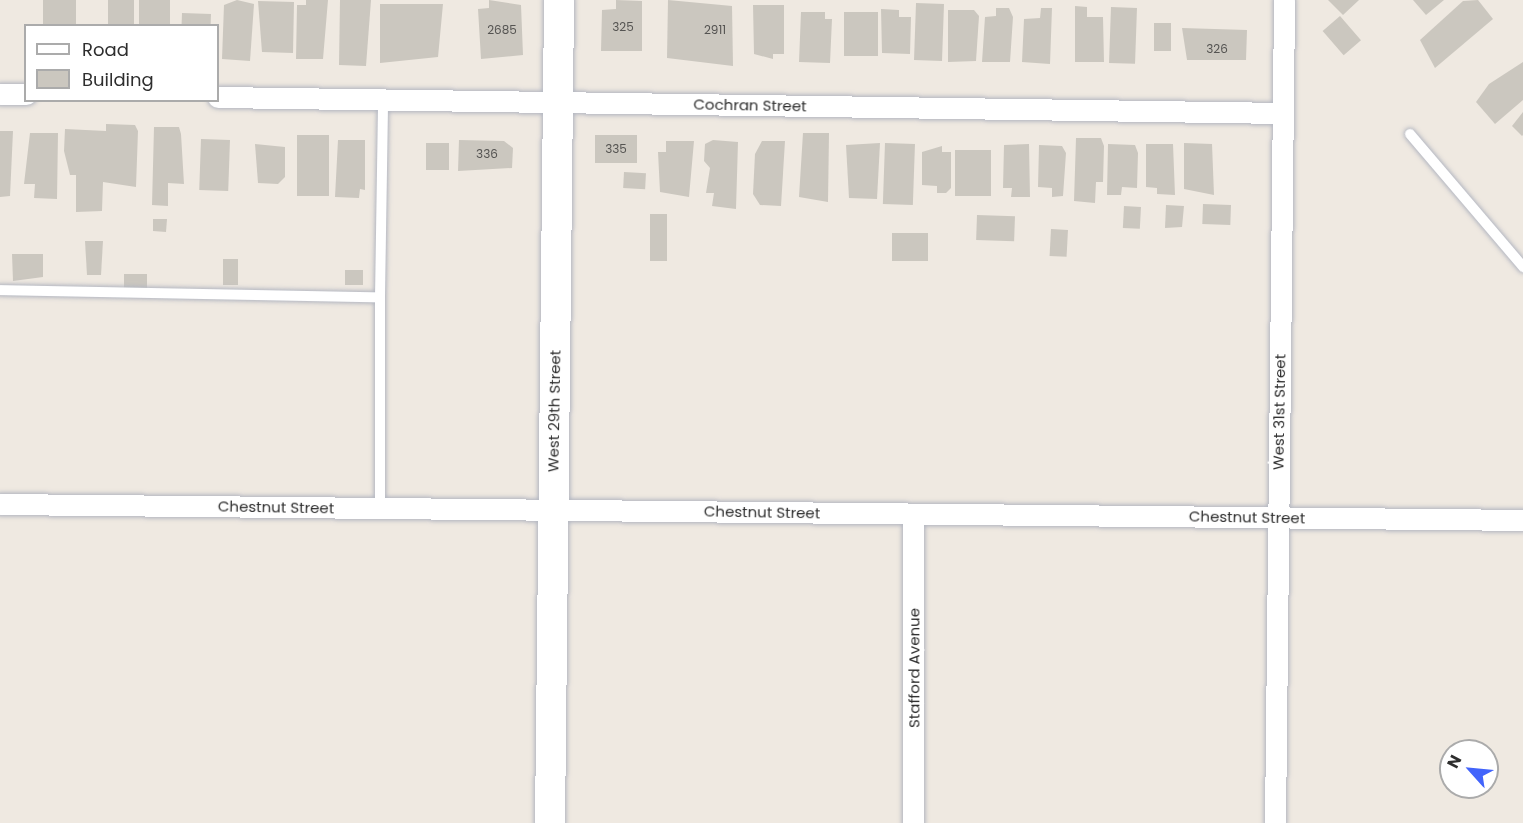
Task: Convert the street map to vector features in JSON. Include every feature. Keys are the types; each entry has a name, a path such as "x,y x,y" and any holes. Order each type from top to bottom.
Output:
{"street":[{"name":"West 29th Street","path":"550,823 559,0"},
{"name":"West 31st Street","path":"1275,823 1284,0"},
{"path":"0,93 24,94"},
{"name":"Cochran Street","path":"219,97 1283,113"},
{"name":"Chestnut Street","path":"0,504 1523,520"},
{"name":"Stafford Avenue","path":"913,823 914,514"}],"lane":[{"path":"380,508 382,99"},
{"path":"1410,134 1523,267"},
{"path":"0,290 380,297"}],"building":[{"path":"43,0 76,0 76,24 43,24"},
{"path":"108,0 134,0 134,24 108,24"},
{"path":"139,0 170,0 170,24 139,24"},
{"path":"237,0 254,4 250,61 222,59 224,5"},
{"path":"306,0 328,0 323,59 296,59 297,5 306,5"},
{"path":"340,0 371,0 366,66 339,65"},
{"path":"489,0 521,5 523,55 481,59 478,9 489,8"},
{"path":"616,0 642,1 642,51 601,51 602,10 616,9"},
{"path":"668,0 732,6 733,66 667,58"},
{"path":"1328,0 1359,0 1343,15"},
{"path":"1413,0 1444,0 1426,15"},
{"path":"1478,0 1493,19 1435,68 1420,40 1463,1"},
{"path":"258,1 294,2 293,53 262,52"},
{"path":"916,3 944,4 942,61 914,60"},
{"path":"380,4 443,4 438,57 380,63"},
{"path":"753,5 784,5 784,54 773,54 773,59 754,54"},
{"path":"1075,6 1087,7 1087,17 1103,17 1104,62 1075,62"},
{"path":"1111,7 1137,8 1135,64 1109,63"},
{"path":"996,8 1009,8 1013,17 1010,62 982,62 985,17 996,16"},
{"path":"1041,8 1052,8 1050,64 1022,62 1024,19 1040,18"},
{"path":"881,9 899,10 899,17 911,17 910,54 882,53"},
{"path":"948,10 974,10 979,16 976,61 948,62"},
{"path":"801,12 825,12 825,19 832,19 830,63 799,62"},
{"path":"844,12 878,12 878,56 844,56"},
{"path":"182,13 211,14 211,24 182,24"},
{"path":"1340,16 1361,40 1344,55 1323,31"},
{"path":"1154,23 1171,23 1171,51 1154,51"},
{"path":"1182,28 1247,30 1246,60 1187,60"},
{"path":"1523,62 1523,100 1495,124 1476,102 1489,84"},
{"path":"1523,112 1523,135 1522,136 1512,126"},
{"path":"106,124 135,125 138,131 136,187 103,182 102,211 76,212 76,175 70,175 64,151 65,129 106,131"},
{"path":"154,127 179,127 181,134 184,184 168,183 168,206 152,205"},
{"path":"0,131 13,131 10,196 0,197"},
{"path":"30,133 58,133 57,199 34,198 35,184 24,184"},
{"path":"803,133 829,133 828,202 799,197"},
{"path":"297,135 329,135 329,196 297,196"},
{"path":"595,135 637,135 637,163 595,163"},
{"path":"1076,138 1101,138 1104,146 1103,182 1096,182 1095,203 1074,201"},
{"path":"201,139 230,140 228,191 199,190"},
{"path":"338,140 365,140 365,190 360,189 359,198 335,197"},
{"path":"459,140 504,141 513,148 512,168 458,171"},
{"path":"713,140 738,142 736,209 712,206 714,193 706,193 710,168 704,161 705,144"},
{"path":"666,141 694,141 689,197 660,192 658,152 666,152"},
{"path":"762,141 785,141 781,206 760,205 753,194 755,154"},
{"path":"426,143 449,143 449,170 426,170"},
{"path":"880,143 877,199 849,198 846,145"},
{"path":"885,143 915,144 913,205 883,204"},
{"path":"1184,143 1212,144 1214,195 1184,189"},
{"path":"255,144 285,147 285,177 278,184 258,183"},
{"path":"1029,144 1030,197 1011,197 1012,188 1003,188 1004,145"},
{"path":"1108,144 1135,145 1138,153 1137,188 1122,187 1121,195 1107,195"},
{"path":"1146,144 1173,144 1175,195 1157,194 1157,188 1146,187"},
{"path":"1039,145 1062,146 1066,153 1063,196 1052,197 1052,188 1038,187"},
{"path":"942,146 942,152 951,152 951,188 946,193 937,193 937,186 922,185 922,152"},
{"path":"955,150 991,150 991,196 955,196"},
{"path":"624,172 646,173 645,189 623,188"},
{"path":"1203,204 1231,205 1230,225 1202,224"},
{"path":"1166,205 1184,206 1182,227 1165,228"},
{"path":"1124,206 1141,207 1140,229 1123,228"},
{"path":"650,214 667,214 667,261 650,261"},
{"path":"977,215 1015,216 1014,241 976,240"},
{"path":"153,219 167,219 166,232 153,231"},
{"path":"1051,229 1068,230 1067,257 1050,256"},
{"path":"892,233 928,233 928,261 892,261"},
{"path":"85,241 103,241 101,275 87,275"},
{"path":"12,254 43,254 43,277 13,281"},
{"path":"223,259 238,259 238,285 223,285"},
{"path":"345,270 363,270 363,285 345,285"},
{"path":"124,274 147,274 147,291 124,291"}]}
